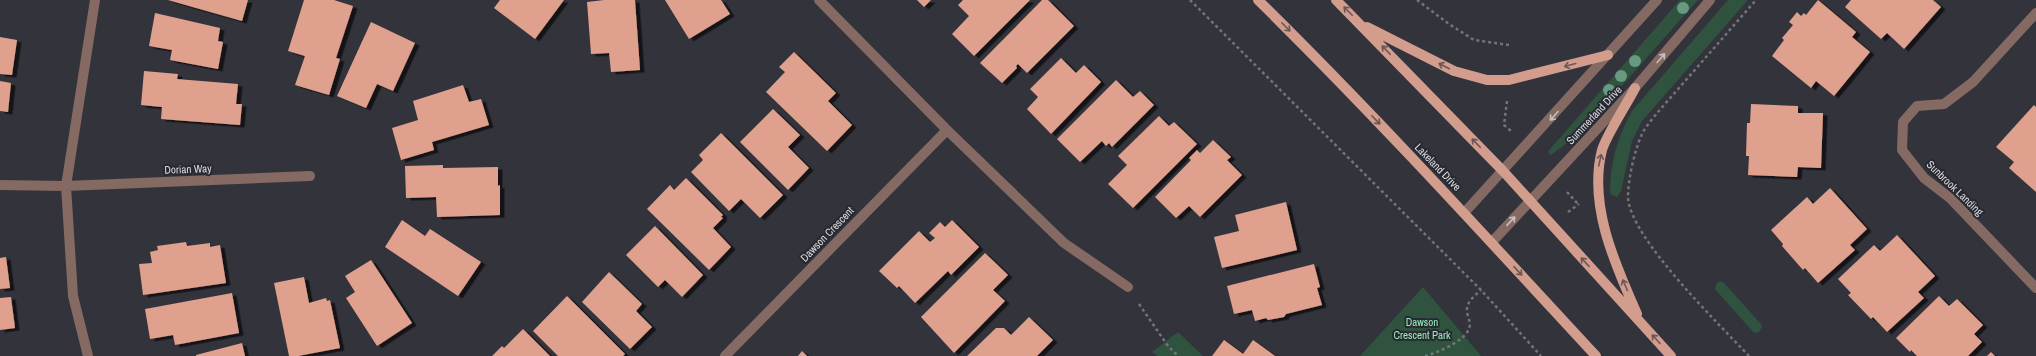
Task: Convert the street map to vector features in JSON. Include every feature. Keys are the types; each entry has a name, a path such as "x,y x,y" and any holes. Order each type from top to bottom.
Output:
{"main road":[{"name":"Lakeland Drive","path":"1258,0 1318,59 1465,212 1596,356"},
{"path":"1336,0 1504,171 1531,200 1552,226 1671,356"},
{"path":"1359,22 1454,71 1487,80 1509,80 1608,56"},
{"path":"1635,88 1603,148 1598,173 1600,202 1607,237 1621,277 1640,321"}],"street":[{"path":"88,356 74,296 66,186 95,0"},
{"path":"819,0 947,130 1064,243 1128,287"},
{"path":"1465,212 1504,171 1657,0"},
{"name":"Summerland Drive","path":"1492,242 1635,88 1710,0"},
{"name":"Sunbrook Landing","path":"2036,13 1973,82 1944,104 1917,106 1902,122 1902,150 1924,178 1950,198 2036,288"},
{"name":"Dawson Crescent","path":"725,356 947,130"},
{"name":"Dorian Way","path":"0,185 66,186 310,176"}],"path":[{"path":"1190,0 1480,290 1541,356"},
{"path":"1417,0 1449,24 1474,40 1509,45"},
{"path":"1749,356 1660,259 1641,230 1628,198 1637,149 1644,131 1658,112 1756,0"},
{"path":"1507,97 1504,125 1512,133"},
{"path":"1563,187 1578,204 1567,213"},
{"path":"1128,287 1168,346 1178,356"},
{"path":"1425,356 1446,347 1467,334 1470,326 1466,307 1480,290"}],"green space":[{"path":"1680,0 1698,0 1579,134 1551,155 1548,152 1551,148"},
{"path":"1728,0 1748,0 1642,121 1632,141 1621,191 1617,197 1610,194 1611,172 1615,151 1622,131 1632,111"},
{"path":"1721,281 1761,324 1762,327 1759,332 1754,333 1715,289 1717,283"},
{"name":"Dawson Crescent Park","path":"1423,287 1481,356 1360,356"},
{"path":"1178,332 1203,356 1157,356 1152,352"}],"building":[{"path":"168,0 248,0 242,21"},
{"path":"304,0 334,0 353,6 336,58 340,59 329,95 295,85 305,56 288,51"},
{"path":"500,0 564,0 535,39 494,8"},
{"path":"604,0 635,0 640,70 611,72 609,53 591,54 587,2"},
{"path":"665,0 721,0 730,14 689,39"},
{"path":"917,0 931,0 924,7"},
{"path":"963,0 1030,0 974,56 952,34 969,16 958,5"},
{"path":"1042,0 1048,0 1074,26 1027,73 1018,64 1016,66 1017,68 1002,83 980,63"},
{"path":"1818,0 1856,32 1852,37 1870,52 1834,96 1816,81 1811,88 1772,56 1784,40 1782,38 1793,25 1789,22 1797,12 1801,16 1804,13 1806,15"},
{"path":"1851,0 1933,0 1941,7 1904,49 1887,33 1881,39 1845,7"},
{"path":"155,13 220,28 218,41 223,42 218,69 170,60 172,50 149,46"},
{"path":"371,22 415,43 393,91 377,84 366,108 337,96"},
{"path":"0,37 17,40 12,75 0,74"},
{"path":"794,52 836,93 828,101 852,125 827,151 766,92 785,72 779,67"},
{"path":"1061,58 1076,73 1084,65 1101,82 1051,134 1027,109 1038,97 1030,89"},
{"path":"144,71 178,74 177,79 238,84 236,104 242,104 240,125 161,119 162,107 141,105"},
{"path":"1116,80 1133,97 1140,91 1154,105 1112,147 1109,143 1106,146 1102,141 1080,162 1057,139"},
{"path":"0,81 11,83 8,112 0,111"},
{"path":"463,85 469,102 481,99 489,125 432,142 434,150 401,160 392,128 418,120 413,101"},
{"path":"1751,104 1798,106 1798,113 1823,113 1821,168 1798,167 1797,177 1748,175 1749,156 1746,156 1747,123 1750,123"},
{"path":"2034,105 2036,107 2036,192 2009,168 2014,162 1996,147"},
{"path":"773,109 800,135 788,147 809,168 788,190 740,142"},
{"path":"1159,116 1169,126 1174,122 1197,144 1133,208 1108,184 1127,165 1118,156"},
{"path":"721,133 783,195 760,218 741,199 729,211 691,172 703,160 699,155"},
{"path":"1213,140 1231,157 1227,160 1242,175 1200,217 1189,206 1176,218 1155,197 1191,160 1189,158 1197,150 1200,153"},
{"path":"443,165 443,168 498,167 498,186 500,185 500,215 437,217 436,197 406,198 405,166"},
{"path":"686,178 723,215 721,217 723,218 713,228 731,247 709,270 647,209 670,185 674,190"},
{"path":"1830,188 1867,229 1850,245 1855,250 1818,283 1805,268 1803,270 1782,246 1783,244 1771,230 1807,197 1813,204"},
{"path":"1286,202 1297,250 1222,268 1214,237 1239,231 1235,215"},
{"path":"402,220 425,236 430,229 481,262 458,296 385,247"},
{"path":"952,220 979,247 951,275 948,271 915,303 899,286 897,288 879,271 919,231 930,242 935,238 929,233 940,222 945,227"},
{"path":"655,226 703,275 682,297 665,280 658,287 626,255"},
{"path":"1897,235 1935,276 1918,292 1924,298 1887,332 1873,317 1871,319 1848,295 1851,293 1838,279 1874,245 1880,251"},
{"path":"186,242 187,246 210,243 210,247 220,245 226,283 143,295 139,264 152,263 150,252 158,250 157,246"},
{"path":"985,253 1008,275 993,290 1005,301 954,353 921,317"},
{"path":"6,257 10,288 0,289 0,258"},
{"path":"371,260 412,323 377,346 346,298 355,292 345,276"},
{"path":"1314,264 1320,287 1317,288 1322,305 1286,314 1284,317 1268,320 1266,318 1255,321 1252,310 1234,314 1227,286"},
{"path":"609,272 642,304 636,311 652,327 630,349 582,302"},
{"path":"304,277 309,303 326,298 327,301 330,300 340,348 298,356 289,356 274,283"},
{"path":"232,293 239,333 175,345 173,335 150,339 145,309"},
{"path":"567,296 625,354 623,356 558,356 533,331"},
{"path":"1939,296 1949,306 1957,299 1983,325 1974,334 1982,342 1968,356 1917,356 1911,350 1910,352 1896,338"},
{"path":"11,297 15,328 0,330 0,298"},
{"path":"1029,317 1053,340 1037,356 967,356 996,328 1004,328 1011,335"},
{"path":"523,329 550,356 492,356 502,346 504,348"},
{"path":"1224,340 1243,354 1253,340 1275,356 1212,356"},
{"path":"242,343 245,356 196,356 196,355"},
{"path":"802,351 807,356 798,356"},
{"path":"1991,352 1995,356 1987,356"}]}
